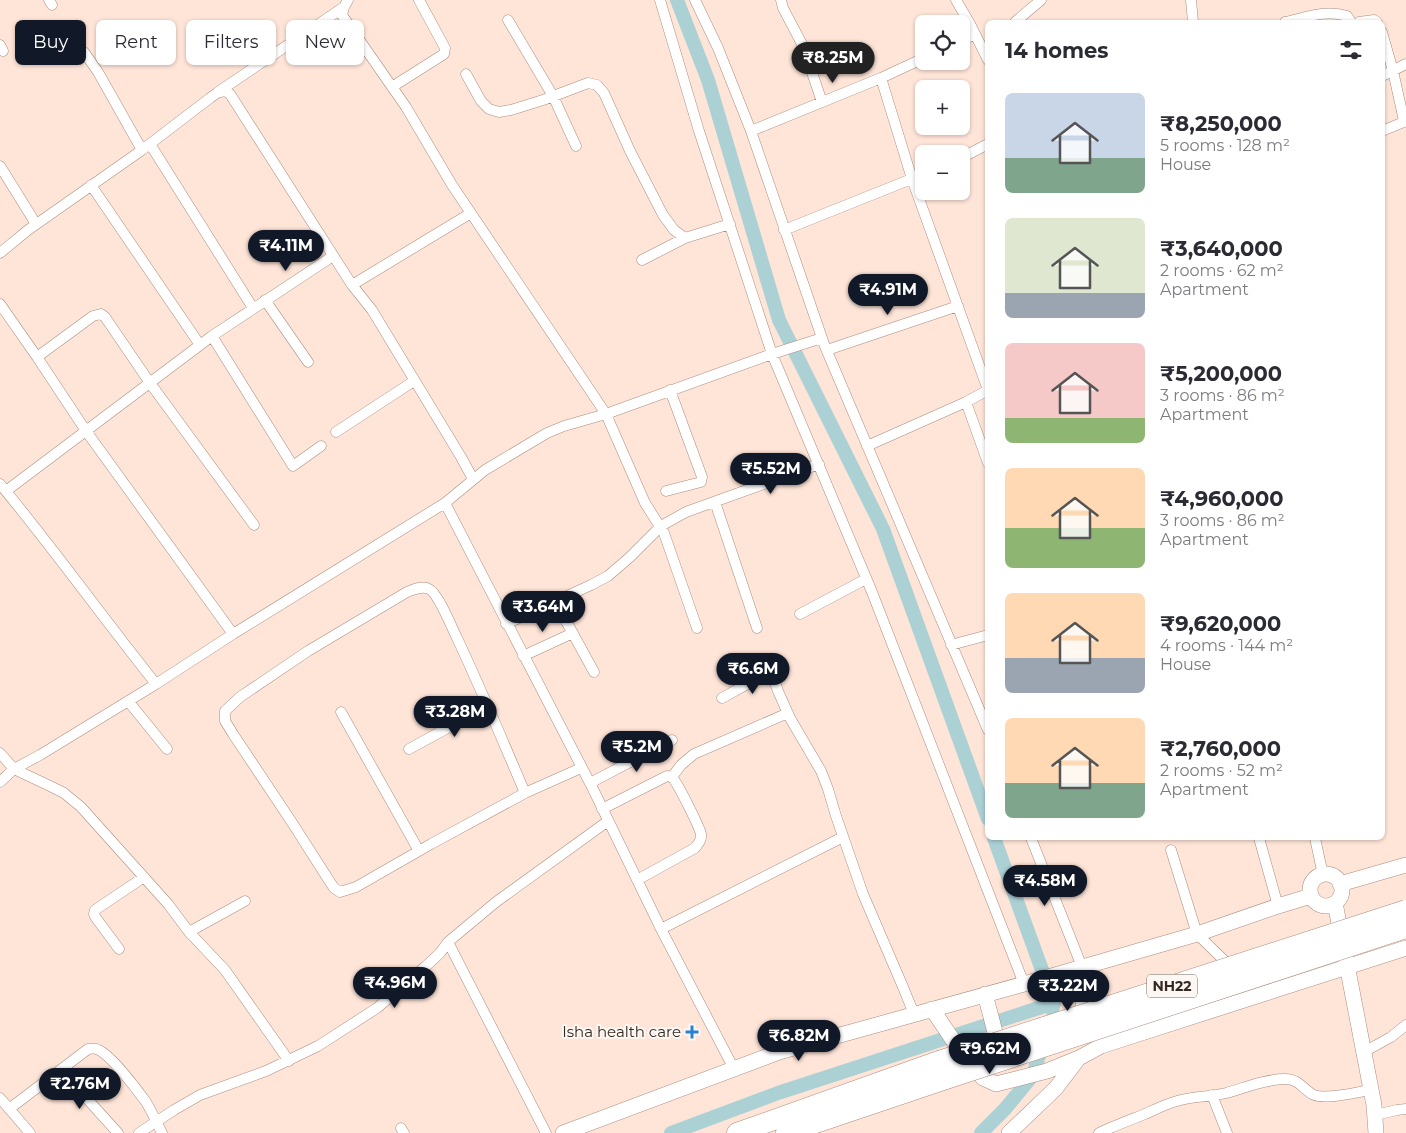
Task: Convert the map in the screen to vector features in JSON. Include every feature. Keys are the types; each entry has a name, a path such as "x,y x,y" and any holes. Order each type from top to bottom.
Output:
{"highway":[{"name":"NH22","path":"786,1133 937,1072 1406,910"},
{"name":"NH22","path":"737,1133 1406,928"}],"street":[{"path":"392,87 444,54 445,48 419,0"},
{"path":"660,0 699,131 776,353 1028,982"},
{"path":"695,0 718,48 751,132 822,338 985,723"},
{"path":"781,0 783,8 803,46 822,102"},
{"path":"956,0 975,34 985,47"},
{"path":"1017,20 1040,0"},
{"path":"1191,0 1193,20"},
{"path":"346,3 342,15 406,107 452,185 606,414 646,503 661,526 697,628"},
{"path":"0,253 36,224 146,147 217,93 346,3"},
{"path":"1294,20 1337,12 1347,16 1350,20"},
{"path":"508,20 553,96 576,146"},
{"path":"970,36 975,34"},
{"path":"1385,43 1405,121 1385,129"},
{"path":"86,55 253,308"},
{"path":"751,132 915,62"},
{"path":"1385,75 1406,64"},
{"path":"466,74 481,101 489,109 499,112 511,110 588,83 597,85 604,93 630,151 663,214 674,230 685,238"},
{"path":"881,78 912,179 985,382"},
{"path":"217,93 225,91 230,94 352,285 372,310 473,479"},
{"path":"970,153 985,146"},
{"path":"0,166 36,224"},
{"path":"784,230 915,178"},
{"path":"92,185 200,345"},
{"path":"352,285 471,213"},
{"path":"642,260 685,238 730,224"},
{"path":"156,684 3,488 86,431 212,336 333,256"},
{"path":"265,300 308,362"},
{"path":"0,304 86,431 233,634"},
{"path":"827,350 958,306"},
{"path":"37,357 93,316 101,314 105,317 150,383 254,525"},
{"path":"212,336 293,466 321,446"},
{"path":"0,782 14,769 156,684 233,634 445,503 473,479 547,433 571,423 606,414 822,338"},
{"path":"336,432 414,381"},
{"path":"666,491 701,482 702,477 670,390"},
{"path":"867,446 985,392"},
{"path":"966,402 985,455"},
{"path":"506,624 608,576 661,526 686,512 819,464"},
{"path":"715,502 757,628"},
{"path":"445,503 590,783 661,928 734,1069"},
{"path":"800,614 866,579"},
{"path":"525,793 488,706 436,596 430,589 423,588 407,592 319,645 240,697 225,711 225,721 233,734 292,821 334,888 340,892 356,887 525,793 581,768"},
{"path":"556,601 594,672"},
{"path":"523,656 573,633"},
{"path":"951,645 985,637"},
{"path":"722,698 772,671 778,691 788,713 821,771 863,894 914,1014"},
{"path":"128,701 167,749"},
{"path":"409,749 488,706"},
{"path":"341,712 419,851"},
{"path":"672,777 681,765 694,754 788,713"},
{"path":"590,783 672,740"},
{"path":"0,753 14,769 57,789 81,806 168,904 189,932 225,970 289,1061"},
{"path":"602,809 667,776 672,777 677,783 701,835 700,842 686,854 637,880"},
{"path":"140,1133 200,1095 266,1071 318,1046 377,1008 440,953 448,942 496,902 608,821"},
{"path":"661,928 843,836"},
{"path":"1008,1133 1056,1088 1079,1054 1075,969 1032,840"},
{"path":"1261,840 1278,906"},
{"path":"1315,840 1322,874"},
{"path":"1171,850 1197,934 1238,974 1254,997"},
{"path":"1340,884 1406,865"},
{"path":"1322,874 1336,878 1342,891 1340,898 1328,906 1322,906 1315,902 1311,896 1312,883 1316,877 1322,874"},
{"path":"119,949 94,914 96,910 144,877"},
{"path":"563,1133 779,1052 1197,934 1311,896"},
{"path":"189,932 245,900"},
{"path":"1335,903 1371,1090 1376,1133"},
{"path":"448,942 546,1133"},
{"path":"932,1009 953,1040 983,1078 996,1084 1101,1046 1406,948"},
{"path":"985,994 1005,1073 1028,1072"},
{"path":"1364,1052 1391,1037 1406,1025"},
{"path":"9,1109 88,1049 96,1049 112,1061 138,1091 162,1133"},
{"path":"60,1070 118,1133"},
{"path":"1099,1133 1177,1100 1224,1094 1257,1084 1285,1079 1301,1083 1306,1090 1315,1095 1322,1096 1371,1090"},
{"path":"1212,1095 1227,1133"},
{"path":"0,1098 30,1133"},
{"path":"1375,1115 1406,1109"}],"waterway":[{"path":"677,0 708,80 779,320 883,529 985,811"},
{"path":"995,840 1054,1003 1052,1010"},
{"path":"671,1133 778,1093 1054,1003"},
{"path":"981,1133 1005,1109 1033,1075 1043,1043"}],"place":[{"name":"Isha health care","path":"692,1032"}]}
